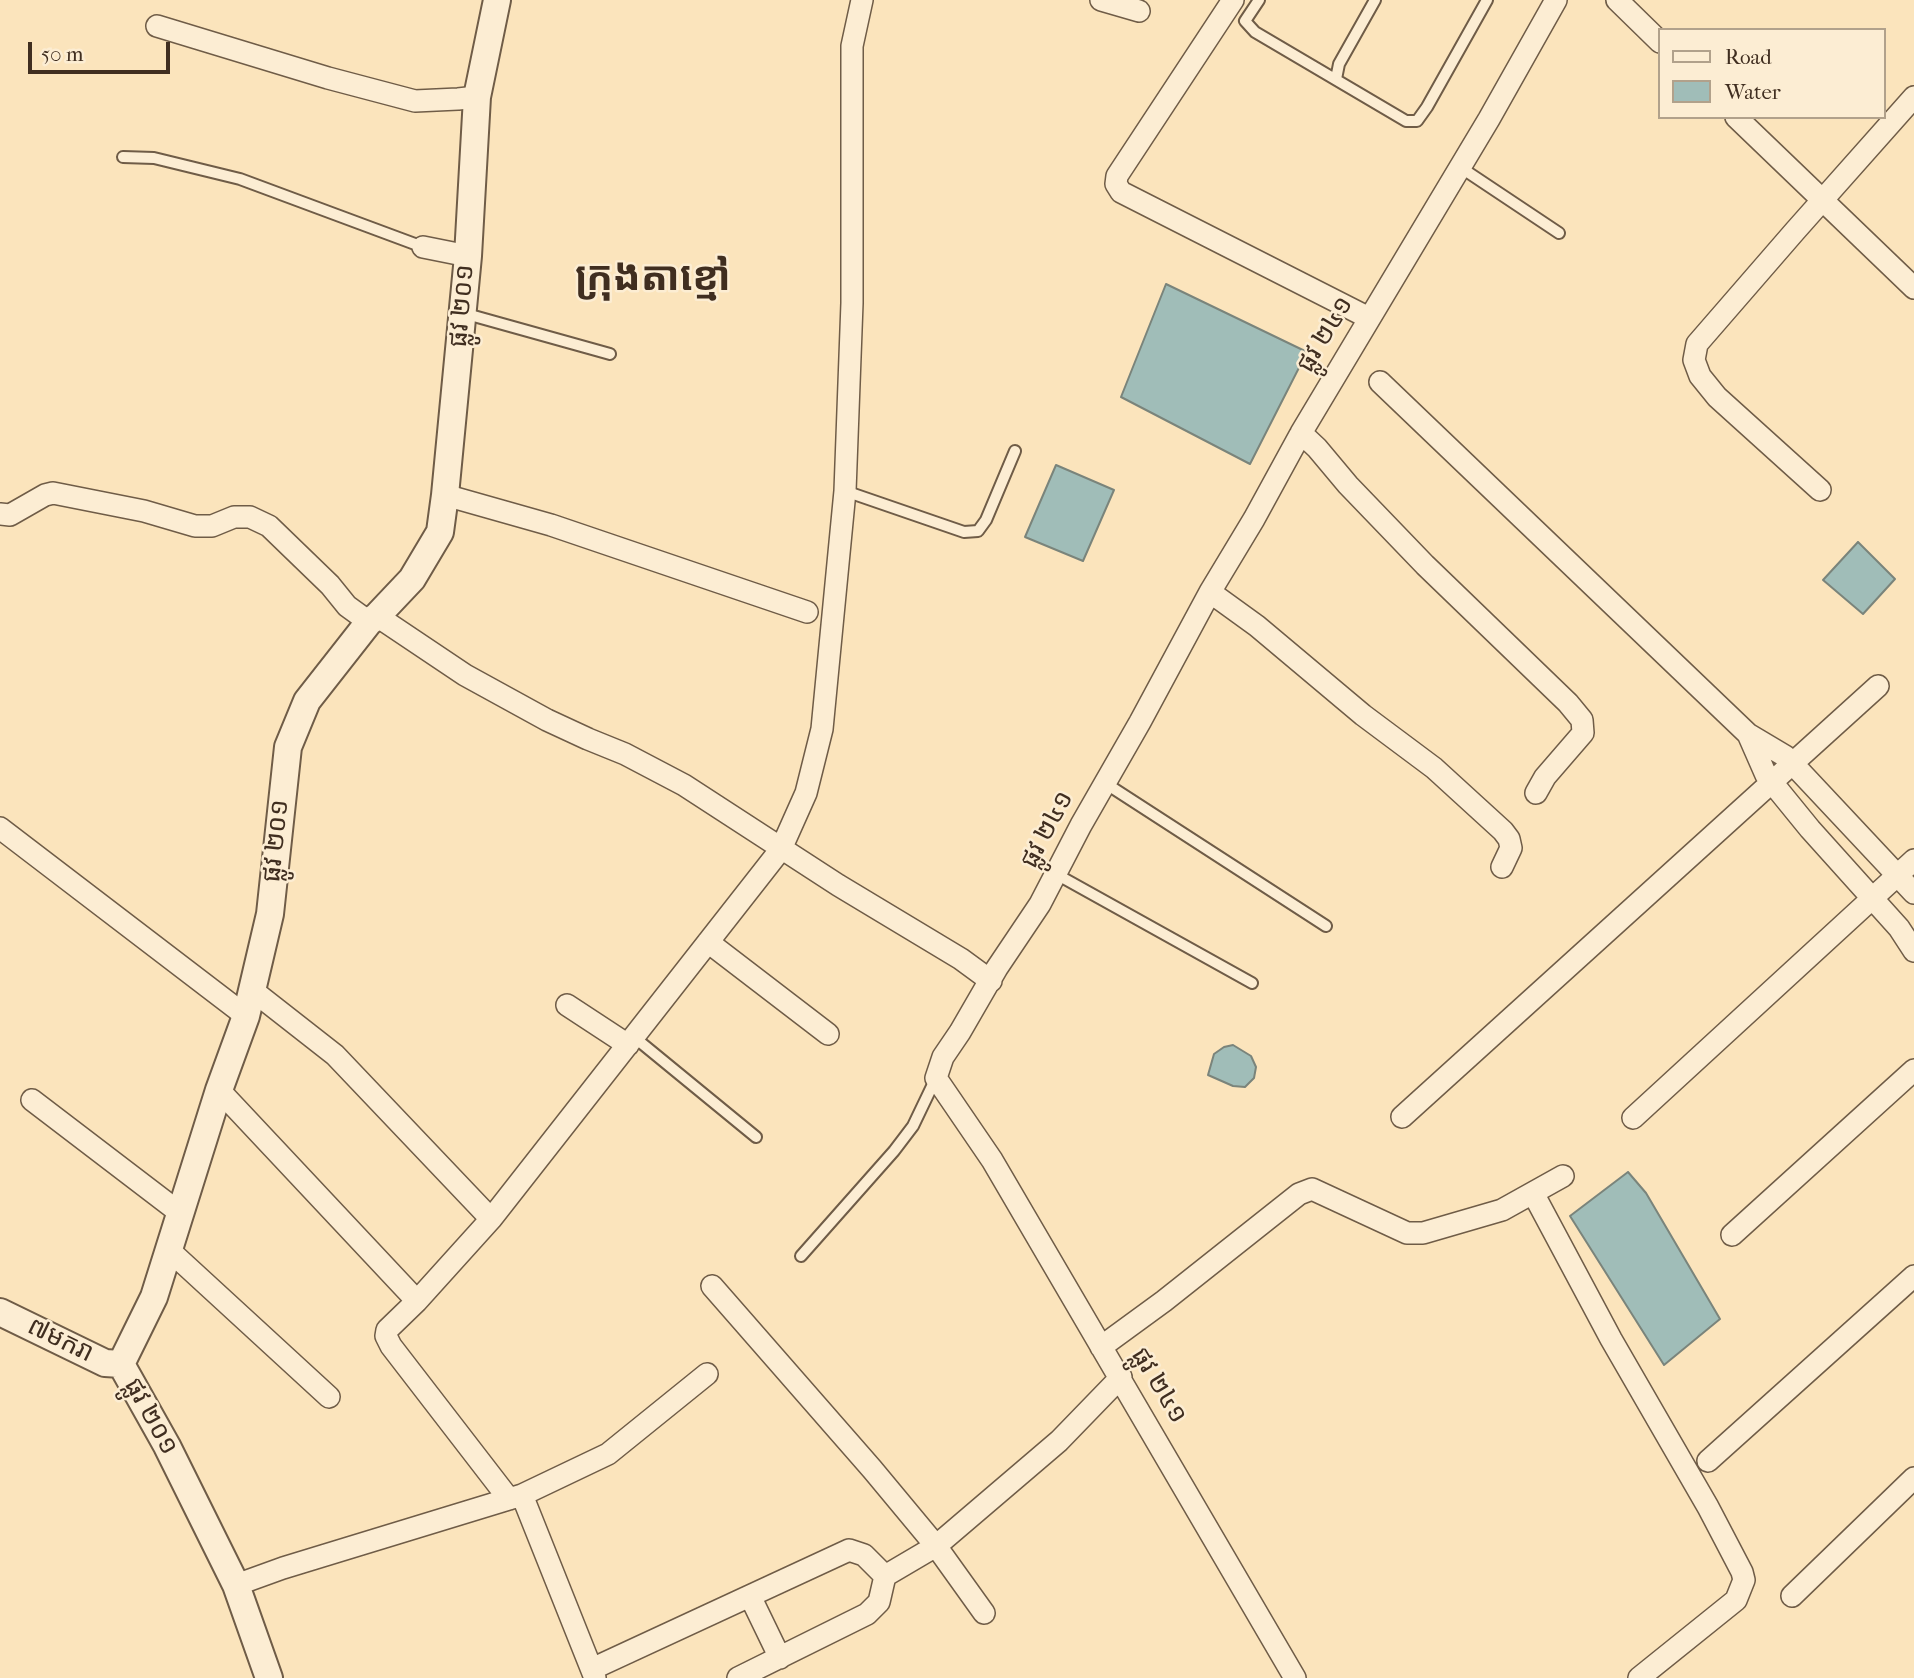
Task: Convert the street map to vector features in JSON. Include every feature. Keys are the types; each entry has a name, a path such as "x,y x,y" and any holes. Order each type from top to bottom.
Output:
{"street":[{"name":"ផ្លូវ ២០១","path":"269,1678 236,1585 167,1446 121,1364 154,1297 219,1090 246,1016 270,914 288,747 307,701 373,619 412,579 440,532 468,256 477,97 497,0"},
{"path":"862,0 852,46 852,303 845,491 822,729 806,793 781,849 491,1219 418,1301 387,1331 386,1336 391,1346 515,1497 594,1673 849,1550 864,1555 885,1576"},
{"path":"1101,0 1139,11"},
{"path":"1233,0 1116,176 1116,184 1121,192 1369,318"},
{"path":"1617,0 1658,40"},
{"name":"ផ្លូវ ២៤១","path":"1295,1678 992,1160 936,1078 943,1058 997,968 1040,904 1210,592 1301,433 1460,167 1550,2"},
{"path":"157,26 328,78 415,101 477,97"},
{"path":"1820,490 1717,397 1700,376 1694,359 1697,344 1914,97"},
{"path":"1738,119 1914,288"},
{"path":"423,247 468,256"},
{"path":"1381,382 1748,734 1785,756 1914,893"},
{"path":"1301,433 1399,539 1568,703 1582,720 1583,733 1545,777 1536,793"},
{"path":"0,514 10,515 45,495 53,494 144,511 195,526 212,526 234,517 250,517 269,526 330,584 347,606 547,720 625,754 684,785 838,886 961,959 991,981"},
{"path":"445,495 551,525 807,612"},
{"path":"1210,592 1278,643 1363,715 1434,768 1503,831 1511,848 1502,867"},
{"path":"1402,1117 1878,686"},
{"path":"1748,734 1766,775 1810,829 1899,928 1914,951"},
{"path":"0,828 246,1016"},
{"path":"1633,1118 1914,860"},
{"path":"708,942 828,1034"},
{"path":"252,990 335,1055 491,1219"},
{"path":"567,1005 631,1041"},
{"path":"1732,1235 1914,1070"},
{"path":"219,1090 418,1301"},
{"path":"32,1100 180,1213"},
{"path":"1101,1347 1164,1301 1299,1194 1312,1189 1407,1233 1423,1233 1502,1210 1563,1176"},
{"path":"1533,1193 1611,1339 1708,1507 1744,1580 1736,1600 1639,1678"},
{"path":"169,1251 328,1397"},
{"path":"1709,1461 1914,1276"},
{"path":"712,1286 872,1469 936,1546 984,1613"},
{"name":"៧មករា","path":"0,1312 105,1363 121,1364"},
{"path":"236,1585 515,1497 607,1454 707,1374"},
{"path":"738,1678 867,1614 879,1602 885,1576 936,1546 1059,1441 1121,1377"},
{"path":"1792,1596 1914,1478"},
{"path":"750,1596 779,1658"}],"lane":[{"path":"1259,0 1245,21 1255,32 1406,121 1417,121 1427,107 1487,0"},
{"path":"1336,79 1339,64 1375,0"},
{"path":"123,157 154,158 240,179 423,247"},
{"path":"1460,167 1559,233"},
{"path":"463,313 610,355"},
{"path":"845,491 964,532 978,531 986,520 1015,451"},
{"path":"1105,783 1326,926"},
{"path":"1056,874 1252,983"},
{"path":"631,1041 756,1137"},
{"path":"801,1256 913,1126 936,1078"}],"water":[{"path":"1166,284 1307,352 1250,464 1121,397"},
{"path":"1056,465 1114,490 1083,561 1025,537"},
{"path":"1858,542 1895,579 1863,614 1823,580"},
{"path":"1233,1045 1251,1056 1256,1067 1254,1078 1245,1087 1233,1086 1208,1075 1214,1054"},
{"path":"1628,1172 1646,1193 1720,1319 1664,1365 1570,1216"}],"district":[{"name":"ក្រុងតាខ្មៅ","path":"653,280"}]}
